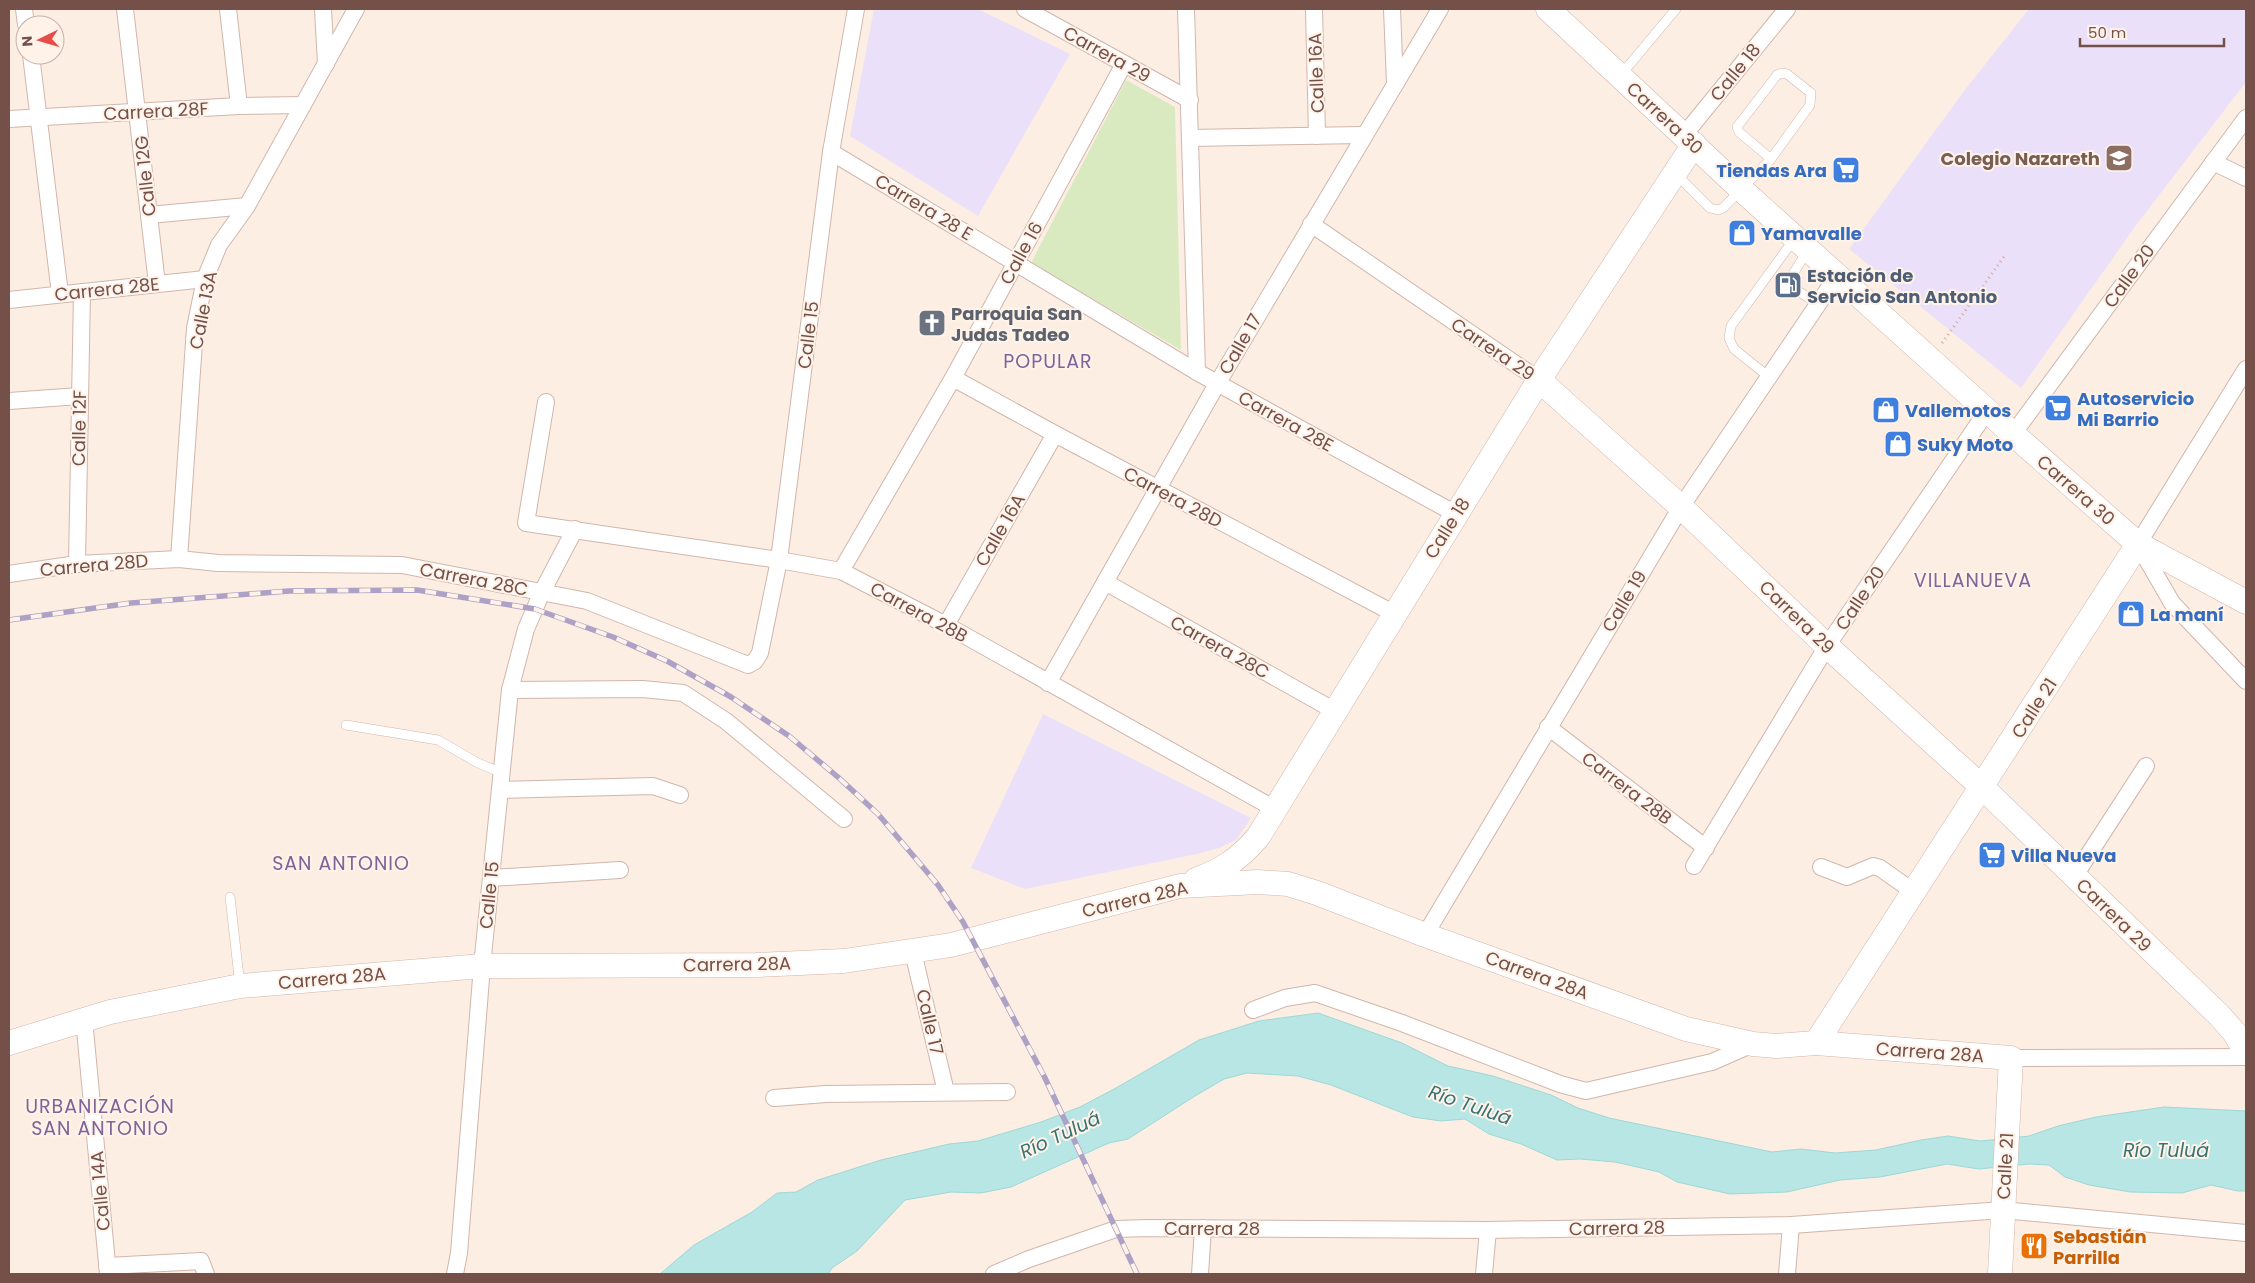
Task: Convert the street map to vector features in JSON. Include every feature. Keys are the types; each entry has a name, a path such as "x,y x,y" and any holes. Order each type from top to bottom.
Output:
{"street":[{"name":"Calle 12G","path":"124,9 138,112 157,284"},
{"path":"228,9 239,106"},
{"path":"323,9 326,64"},
{"name":"Calle 13A","path":"179,559 195,328 205,279 219,245 247,206 356,9"},
{"name":"Calle 15","path":"755,661 760,653 780,560 831,152 856,9"},
{"name":"Carrera 29","path":"1025,9 1190,100"},
{"path":"1186,9 1197,372"},
{"name":"Calle 16A","path":"1314,9 1317,136"},
{"path":"1392,9 1395,84"},
{"name":"Calle 17","path":"1048,683 1217,384 1363,135 1440,9"},
{"name":"Carrera 30","path":"1548,9 1742,190 2138,544 2246,602"},
{"name":"Calle 18","path":"1180,886 1225,867 1242,856 1258,837 1539,380 1675,173 1689,140 1787,9"},
{"name":"Calle 16","path":"841,572 953,378 1124,64"},
{"path":"32,65 60,294"},
{"name":"Carrera 28F","path":"9,119 239,106 303,105"},
{"name":"Calle 20","path":"2013,434 2246,118"},
{"path":"1190,138 1363,135"},
{"name":"Carrera 28 E","path":"831,152 1016,262"},
{"path":"2213,162 2246,178"},
{"path":"149,215 247,206"},
{"name":"Carrera 29","path":"1311,224 1539,380 1681,507 1828,646 1983,788 2219,1015 2234,1032 2246,1052"},
{"name":"Carrera 28E","path":"1016,262 1217,384 1456,514"},
{"name":"Calle 19","path":"1425,935 1681,507 1837,276"},
{"name":"Carrera 28E","path":"9,300 205,279"},
{"name":"Calle 12F","path":"77,564 82,292"},
{"name":"Calle 21","path":"1816,1044 1983,788 2246,370"},
{"name":"Carrera 28D","path":"953,378 1394,614"},
{"path":"9,401 80,396"},
{"name":"Carrera 28B","path":"546,402 526,523 780,560 841,572 946,625 1275,809"},
{"name":"Calle 20","path":"1694,866 1828,646 1987,411"},
{"name":"Calle 16A","path":"946,625 1055,434"},
{"name":"Calle 15","path":"455,1274 482,966 510,690 526,628 542,592 575,529"},
{"path":"2138,544 2172,602 2246,681"},
{"name":"Carrera 28D","path":"9,574 77,564 179,559"},
{"name":"Carrera 28C","path":"179,559 218,564 402,565 587,601 748,664 755,661"},
{"name":"Carrera 28C","path":"1105,582 1335,711"},
{"path":"510,690 643,688 684,693 726,721 844,819"},
{"name":"Carrera 28B","path":"1548,727 1706,848"},
{"path":"2074,877 2146,766"},
{"path":"500,790 653,786 680,795"},
{"path":"1258,837 1254,853 1255,866 1262,876 1272,883"},
{"path":"1821,867 1847,877 1873,866 1880,868 1914,892"},
{"path":"491,878 620,870"},
{"name":"Carrera 28A","path":"9,1043 84,1019 164,1000 240,986 482,966 844,961 913,952 994,935 1180,886 1272,883 1288,884 1317,893 1425,935 1686,1029 1753,1044 1776,1046 1816,1044 2011,1058 2246,1058"},
{"name":"Calle 17","path":"913,952 946,1092"},
{"path":"1253,1010 1285,998 1315,993 1402,1023 1560,1084 1586,1090 1712,1062 1753,1044"},
{"name":"Calle 14A","path":"84,1019 108,1270"},
{"name":"Calle 21","path":"2000,1274 2011,1058"},
{"path":"774,1098 826,1094 1007,1092"},
{"name":"Carrera 28","path":"994,1274 1029,1259 1116,1229 1488,1230 1791,1225 2003,1210 2246,1234"},
{"path":"1787,1274 1791,1225"},
{"path":"1200,1274 1203,1228"},
{"path":"1484,1274 1488,1230"},
{"path":"108,1270 203,1268"}],"lane":[{"path":"1620,76 1676,9"},
{"path":"1675,173 1710,208 1718,210 1723,208 1771,159 1810,105 1811,94 1787,74 1782,73 1778,75 1737,127 1739,132 1771,159"},
{"path":"1791,277 1802,243"},
{"path":"1769,377 1734,349 1729,338 1731,326 1802,243"},
{"path":"1795,289 1818,304"},
{"path":"346,725 438,740 478,763 502,773"},
{"path":"230,898 240,986"}],"path":[{"path":"1930,360 2006,254"}],"shaded area":[{"path":"874,9 978,9 1070,54 978,216 850,136"},
{"path":"2029,9 2246,9 2246,82 2137,224 2021,388 1849,249 1964,91"},
{"path":"1043,714 1251,818 1236,840 1219,848 1025,889 971,868"}],"green space":[{"path":"1126,80 1175,107 1181,350 1031,263"}],"water":[{"name":"Río Tuluá","path":"1318,1013 1402,1043 1448,1066 1493,1076 1551,1095 1578,1108 1609,1118 1772,1152 1801,1149 1835,1153 1876,1150 1948,1136 1980,1141 2029,1136 2058,1126 2096,1117 2164,1107 2246,1111 2246,1191 2211,1185 2182,1193 2130,1192 2089,1185 2065,1177 2049,1165 2029,1164 1979,1169 1947,1164 1880,1177 1840,1180 1787,1192 1730,1194 1677,1182 1659,1172 1615,1162 1580,1159 1557,1160 1521,1144 1489,1134 1465,1119 1441,1121 1413,1117 1331,1085 1298,1076 1247,1073 1224,1079 1128,1139 1109,1143 1011,1187 981,1193 951,1192 905,1200 857,1251 832,1268 828,1274 660,1274 694,1245 752,1212 777,1193 796,1192 818,1180 881,1160 949,1144 978,1141 1041,1122 1080,1107 1199,1040 1259,1021"}],"building":[{"path":"1786,273 1787,282 1796,281 1800,283 1790,285 1790,296 1776,286"}],"railway":[{"path":"9,620 131,603 289,591 417,590 535,609 613,637 667,661 731,697 789,736 839,778 878,814 938,885 963,922 1045,1078 1137,1274"}],"place":[{"name":"Colegio Nazareth","path":"2119,158"},
{"name":"Tiendas Ara","path":"1846,170"},
{"name":"Yamavalle","path":"1742,233"},
{"name":"Estación de Servicio San Antonio","path":"1788,285"},
{"name":"Parroquia San Judas Tadeo","path":"932,323"},
{"name":"Autoservicio Mi Barrio","path":"2058,408"},
{"name":"Vallemotos","path":"1886,410"},
{"name":"Suky Moto","path":"1898,444"},
{"name":"La maní","path":"2131,614"},
{"name":"Villa Nueva","path":"1992,855"},
{"name":"Sebastián Parrilla","path":"2034,1246"}],"district":[{"name":"POPULAR","path":"1048,361"},
{"name":"VILLANUEVA","path":"1973,580"},
{"name":"SAN ANTONIO","path":"341,863"},
{"name":"URBANIZACIÓN SAN ANTONIO","path":"100,1117"}]}
